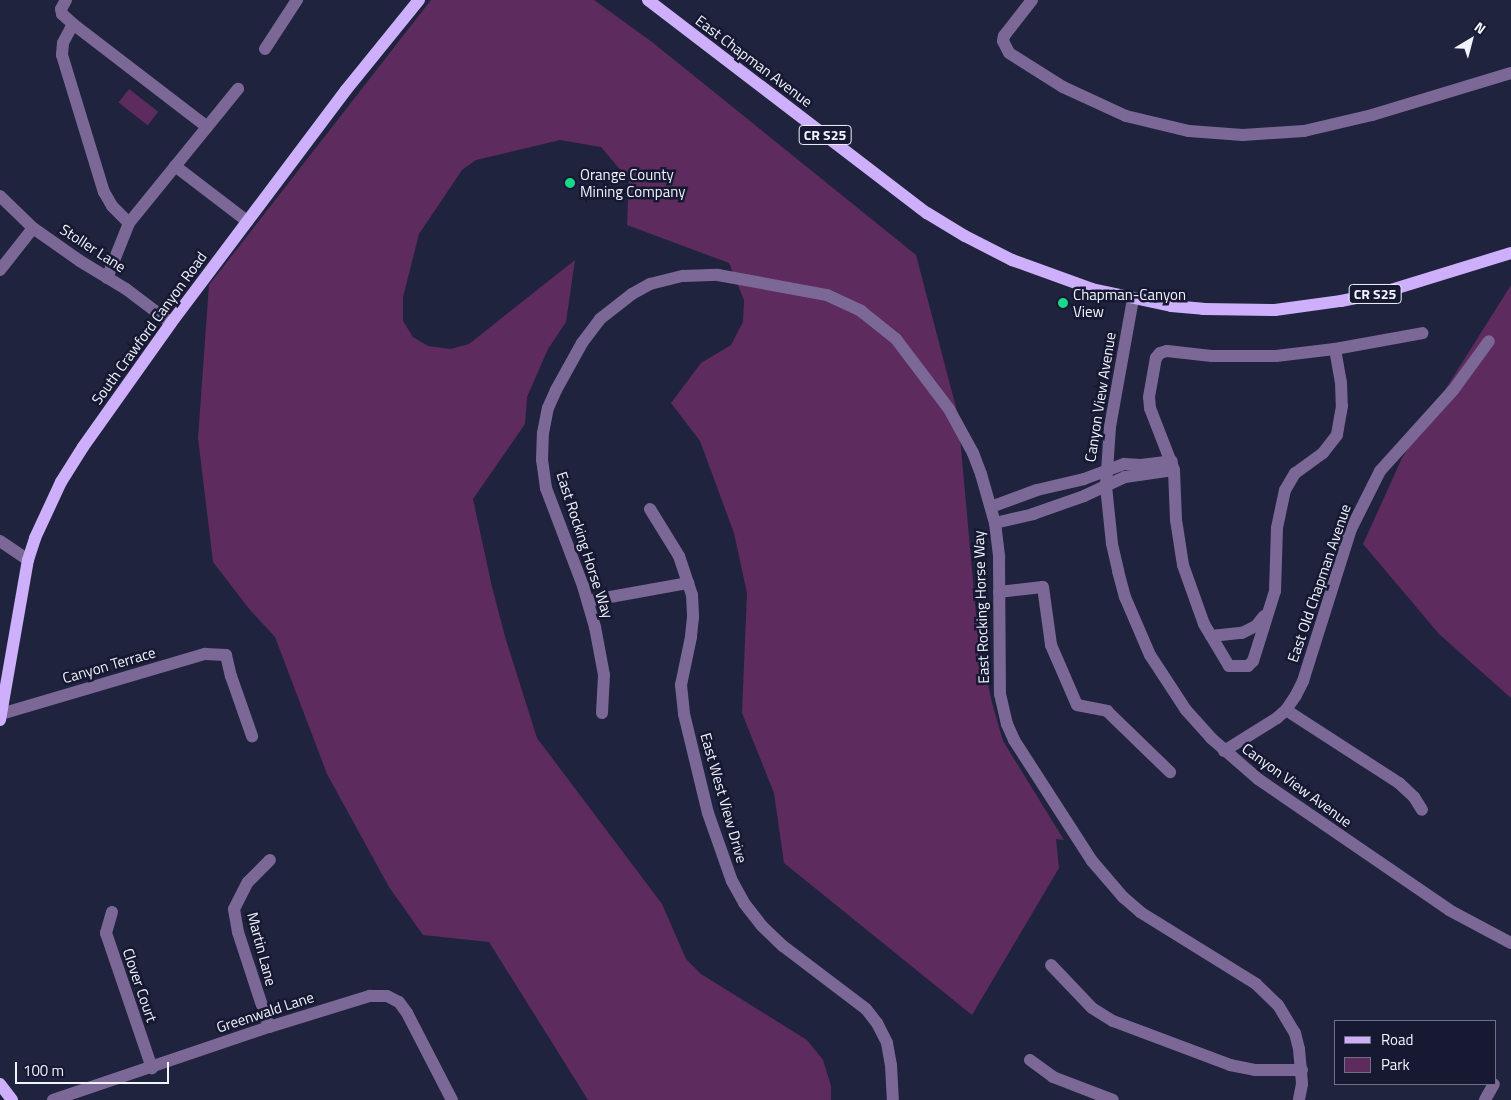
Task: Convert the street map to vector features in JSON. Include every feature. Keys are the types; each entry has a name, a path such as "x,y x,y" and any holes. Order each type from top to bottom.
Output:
{"main road":[{"name":"South Crawford Canyon Road","path":"1,717 28,560 35,538 61,482 83,447 171,323 352,83 419,0"},
{"name":"East Chapman Avenue","path":"648,0 904,196 947,226 1032,269 1092,289 1133,299 1203,309 1275,310 1381,292 1511,253"},
{"path":"0,1084 12,1100"}],"street":[{"path":"66,0 61,9 62,14 73,24 207,127"},
{"path":"265,49 298,0"},
{"path":"1032,0 1004,36 1003,41 1009,53 1063,87 1126,116 1189,131 1222,134 1304,131 1380,113 1511,73"},
{"path":"73,24 63,43 62,55 104,192 112,206 129,223"},
{"path":"107,278 129,223 238,89"},
{"path":"175,166 247,221"},
{"name":"Stoller Lane","path":"0,196 34,228 126,289 171,323"},
{"path":"0,270 34,228"},
{"name":"East Rocking Horse Way","path":"602,713 604,675 588,601 546,488 542,460 543,433 548,408 582,343 600,319 632,294 668,278 697,274 718,275 827,295 846,303 874,319 896,339 948,409 973,453 995,523 1000,592 1000,694 1007,724 1027,763 1092,861 1123,897 1140,912 1266,991 1287,1018 1295,1033 1302,1070 1299,1100"},
{"name":"Canyon View Avenue","path":"1133,299 1113,402 1105,470 1106,486 1112,544 1118,571 1137,626 1166,682 1186,710 1224,751 1258,779 1449,910 1511,943"},
{"path":"1335,350 1342,383 1340,425 1331,445 1295,473 1285,490 1277,528 1275,591 1253,661 1248,666 1229,666 1211,636 1191,588 1178,544 1173,465 1150,408 1153,369 1156,358 1160,352 1260,356 1335,350 1423,333"},
{"name":"East Old Chapman Avenue","path":"1224,751 1286,710 1303,681 1351,529 1380,471 1454,389 1490,341"},
{"path":"991,507 1037,490 1084,478 1124,464 1173,465"},
{"path":"995,523 1033,514 1084,496 1125,477 1173,465"},
{"name":"East West View Drive","path":"650,509 678,556 688,583 694,617 681,685 684,714 708,813 732,881 744,903 762,926 783,946 866,1009 877,1023 887,1043 891,1065 893,1100"},
{"path":"0,541 28,560"},
{"path":"588,601 688,583"},
{"path":"1000,592 1042,587 1051,645 1077,705 1107,711 1170,772"},
{"path":"1211,636 1242,633 1256,626 1268,612"},
{"name":"Canyon Terrace","path":"1,717 205,654 226,655 230,676 252,736"},
{"path":"1286,710 1399,783 1414,797 1422,810"},
{"name":"Martin Lane","path":"269,1027 238,932 234,909 248,882 270,860"},
{"name":"Clover Court","path":"112,912 106,933 152,1068"},
{"path":"1051,965 1092,1008 1113,1020 1230,1065 1255,1070 1302,1070"},
{"name":"Greenwald Lane","path":"52,1100 355,999 387,996 398,1002 407,1013 452,1100"},
{"path":"1030,1060 1053,1077 1113,1100"},
{"path":"1488,1099 1493,1085"}],"green space":[{"path":"431,0 594,0 652,42 916,255 958,415 978,636 992,703 1003,741 1064,840 1056,839 1059,868 972,1015 784,863 774,793 742,713 747,593 734,533 700,441 671,403 701,363 731,345 743,322 744,300 729,263 627,225 629,180 601,147 560,140 476,160 462,170 419,234 403,297 403,321 413,337 428,346 451,349 469,344 575,260 566,322 548,349 527,397 525,424 473,499 492,587 506,640 537,738 662,904 686,959 701,974 807,1040 823,1060 831,1086 831,1100 588,1100 489,942 423,935 389,887 327,774 275,637 250,610 213,562 198,438 209,285"},
{"path":"129,89 158,112 148,125 119,102"},
{"path":"1511,285 1511,698 1439,634 1363,544 1402,458"}],"place":[{"name":"Orange County Mining Company","path":"570,183"},
{"name":"Chapman-Canyon View","path":"1063,303"}]}
